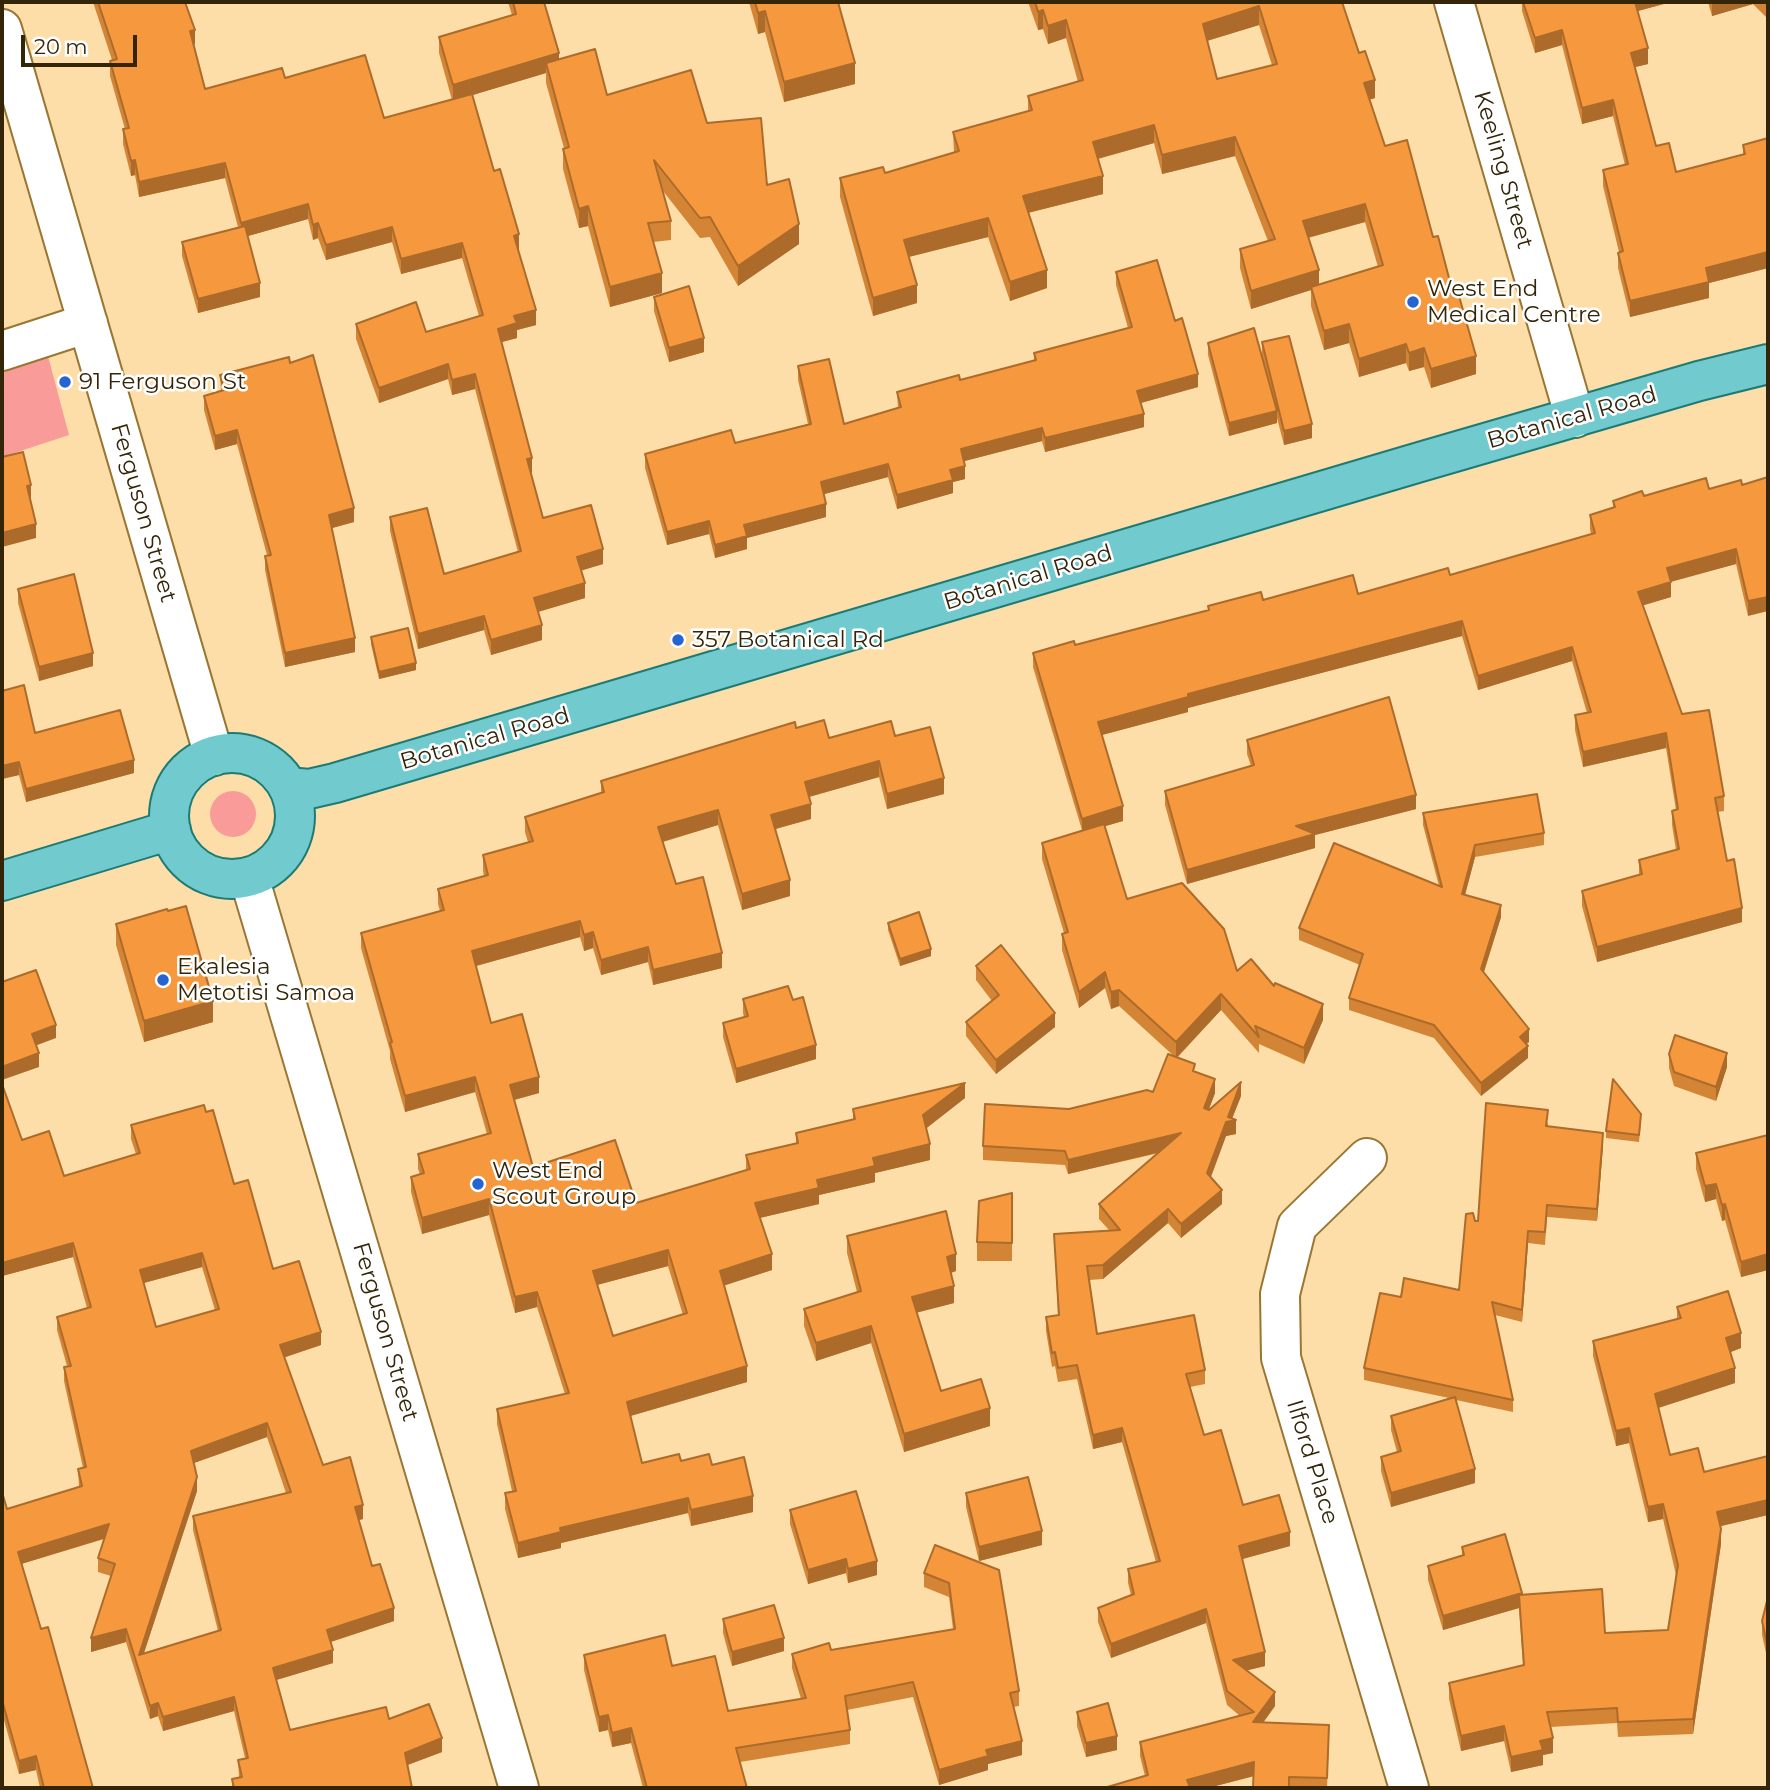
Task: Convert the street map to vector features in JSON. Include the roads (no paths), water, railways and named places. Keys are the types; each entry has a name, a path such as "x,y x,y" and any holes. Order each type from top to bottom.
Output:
{"main road":[{"name":"Botanical Road","path":"288,787 309,789 335,783 1575,418 1768,364"},
{"path":"239,754 264,761 278,772 288,787 294,804 295,823 290,841 280,857 266,869 249,877 215,877 200,870 187,860 177,846 171,830 170,811 178,785 196,764 214,756 239,754"},
{"path":"2,881 171,830"}],"street":[{"name":"Keeling Street","path":"1454,2 1575,418"},
{"name":"Ferguson Street","path":"2,29 214,756"},
{"path":"2,351 88,323"},
{"name":"Ferguson Street","path":"249,877 519,1788"},
{"name":"Ilford Place","path":"1367,1158 1297,1226 1280,1294 1281,1358 1409,1788"}],"place":[{"name":"West End Medical Centre","path":"1413,302"},
{"name":"91 Ferguson St","path":"65,382"},
{"name":"357 Botanical Rd","path":"678,640"},
{"name":"Ekalesia Metotisi Samoa","path":"163,980"},
{"name":"West End Scout Group","path":"478,1184"}]}
